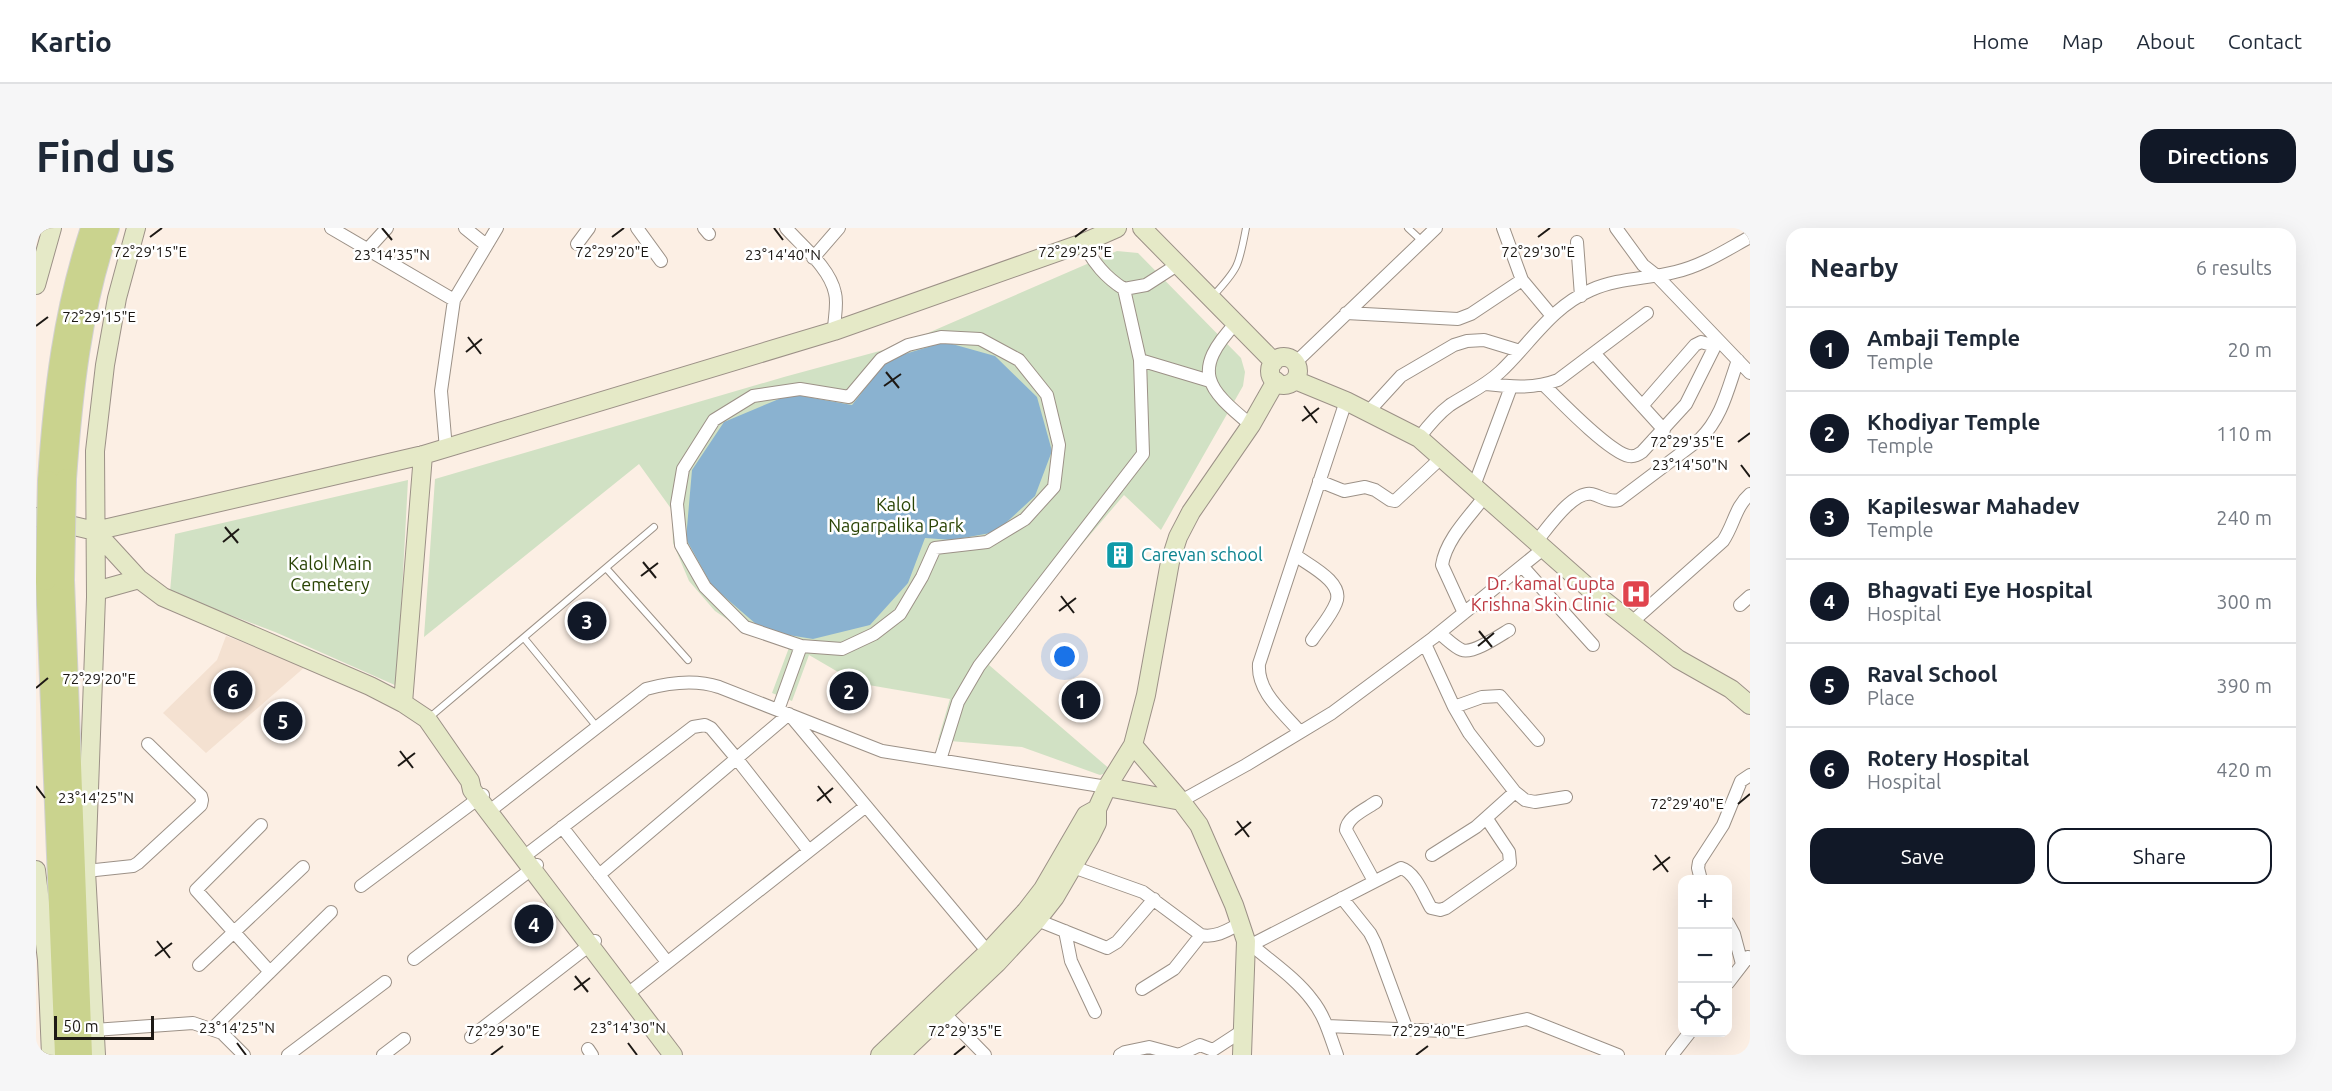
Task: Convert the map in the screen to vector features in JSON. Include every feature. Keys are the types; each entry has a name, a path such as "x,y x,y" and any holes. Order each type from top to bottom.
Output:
{"main road":[{"path":"65,1055 55,580 57,480 53,409 60,347 74,284 91,228"},
{"path":"57,480 92,284 109,228"},
{"path":"55,580 82,1055"}],"street":[{"path":"36,285 52,228"},
{"path":"96,1055 86,871 96,591 95,451 98,411 117,298 136,228"},
{"path":"331,228 454,300"},
{"path":"367,250 387,228"},
{"path":"465,228 486,245"},
{"path":"446,449 441,391 454,300 497,228"},
{"path":"577,244 589,228"},
{"path":"637,228 661,261"},
{"path":"786,228 825,272 836,294 834,331"},
{"path":"813,258 839,228"},
{"path":"36,517 95,531 446,449 834,331 1083,243 1117,228"},
{"path":"1142,228 1274,362"},
{"path":"1436,228 1346,313 1295,371 1284,385 1276,381 1270,373 1274,362 1285,357 1295,371 1346,401 1419,438 1540,545 1632,622 1678,658 1731,689 1750,705"},
{"path":"1503,228 1522,280 1552,316"},
{"path":"1616,228 1643,265 1657,276 1717,343 1750,373"},
{"path":"1419,438 1446,409 1486,384 1552,316 1589,290 1616,281 1657,276 1695,266 1750,237"},
{"path":"1576,242 1581,296"},
{"path":"1083,243 1094,263 1110,280 1124,289 1146,285 1177,265"},
{"path":"1346,313 1458,319 1471,314 1522,280"},
{"path":"940,760 958,702 979,666 1143,454 1140,360 1124,289"},
{"path":"1486,384 1511,387 1544,385 1558,380 1647,313"},
{"path":"1236,323 1220,340 1209,362 1210,381 1221,400 1251,425"},
{"path":"941,338 980,339 1019,360 1047,394 1059,445 1054,487 1025,519 987,542 935,548 922,577 900,614 874,634 842,649 801,646 745,627 705,587 681,545 677,504 683,469 714,420 753,396 800,389 849,396 881,359 908,345 941,338"},
{"path":"1368,412 1401,376 1455,345 1467,341 1484,340 1520,351"},
{"path":"1642,406 1695,345 1701,342 1717,343"},
{"path":"1544,385 1587,426 1630,456 1642,452 1686,404 1717,343"},
{"path":"1594,353 1664,430"},
{"path":"1140,360 1210,381"},
{"path":"361,886 597,727 646,689 663,684 692,682 713,684 882,751 1181,801 1332,713 1425,644 1522,566 1540,545 1569,503 1577,497 1584,493 1591,493 1613,502 1619,500 1700,439 1710,430 1719,416 1738,360"},
{"path":"880,1055 1037,920 1055,897 1073,867 1097,823 1096,809 1133,745 1146,695 1170,562 1178,537 1191,512 1251,425 1276,381"},
{"path":"1464,613 1442,565 1443,556 1479,491 1511,387"},
{"path":"1300,732 1262,687 1258,675 1259,664 1346,401"},
{"path":"403,703 423,455"},
{"path":"1319,481 1344,491 1365,487 1395,501 1442,457"},
{"path":"1632,622 1723,541 1729,533 1738,508 1750,494"},
{"path":"95,531 139,579 163,597 370,686 403,703 427,719 470,781 472,790 487,799 673,1055"},
{"path":"1295,555 1330,580 1338,594 1337,602 1312,640"},
{"path":"1522,566 1593,645"},
{"path":"96,591 139,579"},
{"path":"1740,605 1750,596"},
{"path":"1439,633 1461,650 1466,651 1474,650 1509,630"},
{"path":"1425,644 1454,707 1476,742 1515,792 1525,800 1535,802 1566,797"},
{"path":"599,875 737,759 783,712 801,646"},
{"path":"1454,707 1482,697 1500,696 1538,740"},
{"path":"783,712 866,806 992,957"},
{"path":"414,959 534,862 562,827 693,727 705,725 711,728 809,850"},
{"path":"86,871 133,866 201,805 201,796 148,744"},
{"path":"1133,745 1199,825 1246,936 1312,999 1327,1026 1337,1055"},
{"path":"1700,875 1699,862 1723,825 1741,781 1750,775"},
{"path":"1432,855 1487,819 1515,792"},
{"path":"1374,881 1346,830 1346,824 1376,802"},
{"path":"633,989 866,806"},
{"path":"900,1055 944,1013 992,957 1038,896 1086,815 1096,809"},
{"path":"1073,867 1126,885 1154,899 1201,935 1208,937 1219,934 1246,936 1342,898 1401,868 1406,869 1431,908 1440,910 1446,908 1510,863 1509,852 1487,819"},
{"path":"261,825 196,891 270,972"},
{"path":"562,827 668,962"},
{"path":"199,965 303,867"},
{"path":"36,870 43,1015 51,1055"},
{"path":"1342,898 1370,933 1375,943 1407,1030"},
{"path":"1037,920 1107,948 1112,946 1154,899"},
{"path":"212,1029 331,912"},
{"path":"1731,929 1746,961 1732,978"},
{"path":"1065,931 1071,961 1095,1012"},
{"path":"1142,989 1174,969 1201,935"},
{"path":"1242,1055 1246,936"},
{"path":"593,943 686,1055"},
{"path":"471,1037 593,943"},
{"path":"288,1055 385,982"},
{"path":"944,1013 985,1055"},
{"path":"1327,1026 1466,1032 1527,1019 1617,1055"},
{"path":"94,1030 193,1023 222,1033 244,1055"},
{"path":"1120,1055 1149,1047 1179,1055 1200,1045 1213,1050 1242,1031"},
{"path":"1672,1055 1686,1037"},
{"path":"383,1055 404,1039"}],"lane":[{"path":"1210,299 1239,264 1246,228"},
{"path":"1408,228 1422,241"},
{"path":"427,719 654,527"},
{"path":"606,568 688,660"},
{"path":"524,638 597,727"}],"shaded area":[{"path":"226,636 306,666 206,753 163,713 217,660"}],"green space":[{"name":"Kalol Nagarpalika Park","path":"1117,251 1138,253 1241,358 1245,372 1243,386 1161,530 1124,495 1061,569 989,665 1112,771 1100,775 1022,747 938,740 950,699 857,683 809,655 792,701 772,693 790,645 746,632 715,611 689,581 673,543 672,510 639,464 424,637 435,479 898,346"},
{"name":"Kalol Main Cemetery","path":"408,480 397,686 275,632 170,592 175,534"}],"water":[{"path":"945,342 995,356 1037,397 1052,451 1035,496 996,532 952,540 925,538 908,583 870,625 813,639 764,631 712,586 686,539 692,470 724,422 791,394 852,405 888,359"}],"place":[{"name":"Carevan school","path":"1120,555"},
{"name":"Dr. kamal Gupta Krishna Skin Clinic","path":"1636,594"},
{"name":"Kapileswar Mahadev","path":"587,621"},
{"name":"Rotery Hospital","path":"233,690"},
{"name":"Khodiyar Temple","path":"849,691"},
{"name":"Ambaji Temple","path":"1081,700"},
{"name":"Raval School","path":"283,721"},
{"name":"Bhagvati Eye Hospital","path":"534,924"}]}
